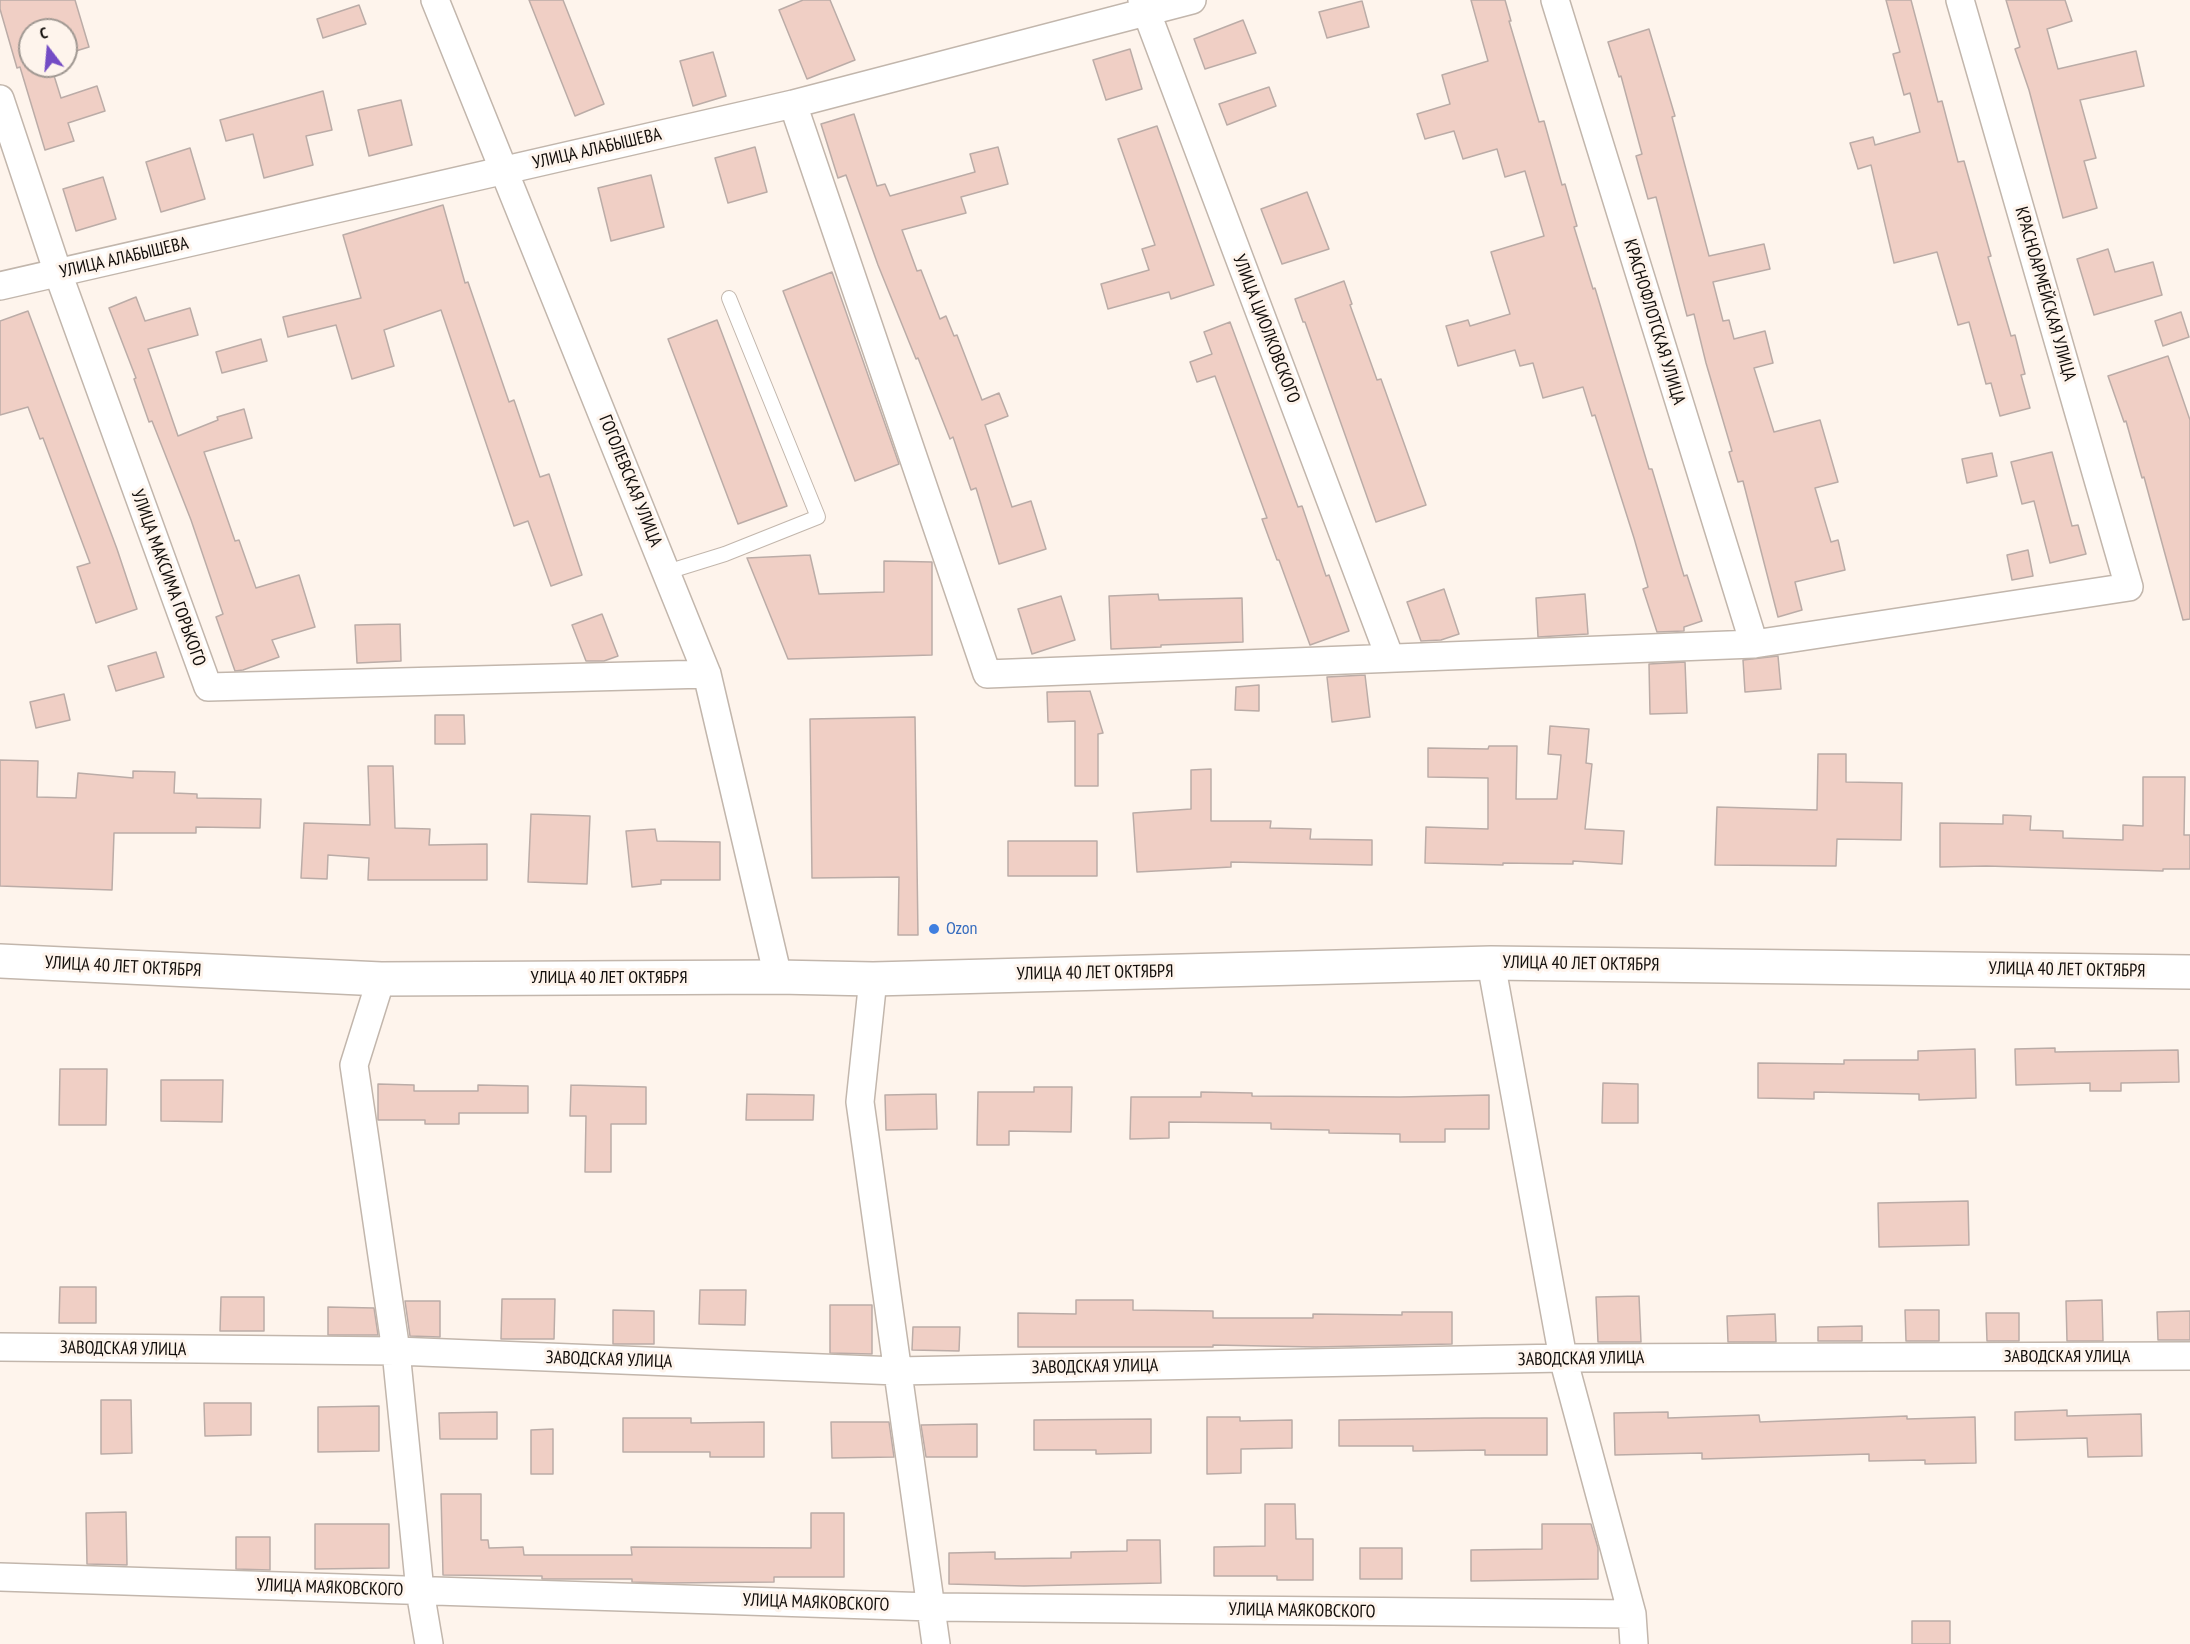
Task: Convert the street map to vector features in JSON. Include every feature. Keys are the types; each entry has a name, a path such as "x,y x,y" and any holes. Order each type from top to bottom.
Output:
{"street":[{"name":"ГОГОЛЕВСКАЯ УЛИЦА","path":"435,0 708,674 778,977"},
{"name":"УЛИЦА АЛАБЫШЕВА","path":"0,286 793,104 1144,6 1192,0"},
{"name":"КРАСНОФЛОТСКАЯ УЛИЦА","path":"1555,0 1754,644"},
{"name":"КРАСНОАРМЕЙСКАЯ УЛИЦА","path":"1754,644 2129,587 1960,0"},
{"name":"УЛИЦА ЦИОЛКОВСКОГО","path":"1144,6 1390,658"},
{"name":"УЛИЦА МАКСИМА ГОРЬКОГО","path":"0,99 58,273 208,687 708,674"},
{"path":"793,104 987,674 1754,644"},
{"name":"УЛИЦА 40 ЛЕТ ОКТЯБРЯ","path":"0,961 381,979 778,977 873,979 1491,963 2190,972"},
{"path":"1491,963 1563,1358 1632,1614 1634,1644"},
{"path":"381,979 354,1065 396,1352 420,1591 429,1644"},
{"path":"873,979 860,1102 936,1644"},
{"name":"ЗАВОДСКАЯ УЛИЦА","path":"0,1347 396,1352 897,1371 1563,1358 2190,1356"},
{"name":"УЛИЦА МАЯКОВСКОГО","path":"0,1577 932,1607 1632,1614"}],"lane":[{"path":"667,572 726,554 818,517 729,298"}],"building":[{"path":"0,0 75,0 89,47 78,50 78,18 18,18 17,68 0,9"},
{"path":"529,0 563,0 604,104 575,116"},
{"path":"803,0 830,0 855,60 807,79 779,10"},
{"path":"1471,0 1505,0 1539,122 1544,121 1562,185 1565,184 1577,226 1574,227 1593,289 1595,288 1649,469 1652,469 1684,576 1687,575 1702,621 1684,627 1684,631 1657,632 1643,589 1648,587 1634,538 1595,415 1592,416 1583,387 1543,398 1533,363 1520,366 1515,350 1458,366 1446,326 1468,320 1470,326 1510,314 1491,252 1544,236 1525,171 1505,177 1497,149 1463,159 1454,131 1425,139 1417,114 1450,104 1442,75 1488,61"},
{"path":"1886,0 1911,0 1938,102 1942,101 1958,162 1964,161 2011,336 2015,335 2025,374 2021,375 2030,408 2000,416 1991,383 1986,384 1969,322 1958,325 1937,252 1894,263 1871,165 1858,169 1850,143 1873,137 1875,145 1920,132 1910,93 1904,95 1893,54 1900,52"},
{"path":"2006,0 2065,0 2072,21 2047,29 2058,69 2136,51 2144,86 2080,100 2096,158 2084,161 2097,208 2063,218 2029,90 2015,49 2020,47"},
{"path":"1362,1 1369,27 1327,38 1319,12"},
{"path":"359,5 366,24 323,38 317,19"},
{"path":"1243,20 1256,53 1205,69 1194,39"},
{"path":"1649,29 1675,116 1672,117 1709,256 1764,244 1770,269 1713,282 1723,321 1729,320 1734,339 1765,331 1773,363 1754,368 1774,432 1820,420 1838,482 1815,488 1831,542 1838,540 1845,570 1795,582 1802,610 1778,617 1743,481 1738,482 1729,452 1732,451 1694,314 1687,316 1656,197 1648,199 1636,156 1642,154 1621,76 1619,77 1608,42"},
{"path":"1130,49 1142,89 1106,100 1093,60"},
{"path":"713,52 726,96 693,106 680,61"},
{"path":"23,78 55,78 61,98 97,86 105,111 68,123 74,141 45,150"},
{"path":"1269,87 1276,106 1227,125 1219,104"},
{"path":"323,91 332,130 306,136 313,165 264,178 253,134 226,141 220,120"},
{"path":"401,100 412,145 369,156 358,110"},
{"path":"854,114 877,186 885,184 890,196 975,172 970,154 998,147 1008,184 961,197 966,213 902,230 917,271 921,270 940,319 946,316 954,336 957,335 982,400 999,393 1008,416 985,425 1012,507 1031,501 1046,549 999,564 976,488 971,490 953,437 950,439 918,358 916,359 878,265 846,175 838,178 821,124"},
{"path":"1157,126 1214,285 1171,299 1169,292 1108,309 1101,284 1149,270 1142,249 1155,245 1118,139"},
{"path":"755,147 767,192 728,203 715,158"},
{"path":"190,148 205,199 161,212 146,162"},
{"path":"651,175 664,227 611,241 598,188"},
{"path":"103,177 116,219 76,231 63,189"},
{"path":"1307,192 1329,249 1282,264 1261,209"},
{"path":"443,205 465,283 468,282 509,402 514,400 540,477 549,474 582,575 551,586 528,521 514,526 441,310 384,330 394,366 352,379 336,325 288,337 283,317 361,298 343,235"},
{"path":"2108,249 2115,272 2153,262 2162,295 2094,315 2077,259"},
{"path":"832,272 899,464 855,481 783,291"},
{"path":"1344,281 1352,304 1350,305 1377,380 1381,379 1426,505 1376,522 1295,299"},
{"path":"136,297 145,321 190,308 198,335 148,349 178,436 218,420 217,417 244,409 252,438 204,452 235,541 239,540 256,588 299,575 315,627 272,640 279,657 243,670 235,671 216,617 223,614 191,520 152,421 149,422 134,379 136,378 109,308"},
{"path":"28,311 117,549 137,609 96,623 77,567 90,563 43,438 40,439 28,407 0,415 0,321"},
{"path":"2181,312 2189,337 2163,346 2155,321"},
{"path":"717,320 787,506 738,524 668,339"},
{"path":"1230,322 1298,507 1302,506 1326,576 1329,575 1349,631 1310,645 1262,519 1267,518 1215,376 1197,382 1190,362 1212,354 1204,332"},
{"path":"261,339 267,361 222,373 216,352"},
{"path":"2168,356 2190,420 2190,619 2183,620 2144,477 2142,478 2126,421 2124,422 2108,376"},
{"path":"2052,452 2072,526 2078,525 2086,554 2050,563 2034,501 2022,504 2011,462"},
{"path":"1992,453 1997,476 1967,483 1962,459"},
{"path":"2028,550 2033,576 2012,580 2007,555"},
{"path":"810,555 819,594 884,592 884,561 932,562 932,655 788,659 747,558"},
{"path":"1444,589 1459,634 1441,640 1421,641 1407,602"},
{"path":"1158,594 1159,600 1242,598 1243,642 1111,649 1109,596"},
{"path":"1585,594 1588,634 1538,637 1536,598"},
{"path":"1061,596 1075,640 1032,654 1018,609"},
{"path":"602,614 618,656 604,661 586,661 572,625"},
{"path":"400,624 401,661 357,663 355,625"},
{"path":"156,652 164,677 116,691 108,666"},
{"path":"1778,656 1781,689 1745,692 1743,660"},
{"path":"1685,662 1687,713 1650,714 1649,664"},
{"path":"1365,675 1370,717 1332,722 1327,677"},
{"path":"1259,685 1259,711 1235,710 1236,687"},
{"path":"1090,691 1103,733 1098,734 1098,786 1075,786 1075,721 1048,722 1047,692"},
{"path":"64,694 70,720 36,728 30,702"},
{"path":"435,715 464,715 465,744 435,744"},
{"path":"915,717 918,935 898,935 899,877 812,878 810,719"},
{"path":"1550,726 1589,729 1586,763 1592,764 1585,829 1624,831 1622,864 1573,861 1573,864 1503,863 1503,865 1425,863 1426,827 1488,829 1488,778 1428,777 1428,748 1488,749 1489,746 1517,746 1516,799 1557,799 1561,755 1548,754"},
{"path":"1818,754 1846,754 1846,782 1902,783 1901,840 1837,839 1836,866 1715,865 1717,807 1817,810"},
{"path":"0,760 38,761 37,797 76,798 78,773 133,778 133,771 175,772 174,793 197,794 197,798 261,799 260,828 196,827 196,833 114,833 112,890 0,886"},
{"path":"368,766 393,766 395,828 430,829 429,845 487,844 487,880 368,880 369,858 328,855 327,879 301,878 304,823 370,825"},
{"path":"1211,769 1211,821 1271,821 1270,828 1311,829 1310,839 1372,840 1372,865 1231,862 1231,867 1137,872 1133,813 1191,809 1191,770"},
{"path":"2143,777 2185,777 2184,835 2190,835 2190,869 2163,869 2163,871 1986,866 1940,867 1940,823 2003,824 2003,815 2031,816 2030,830 2063,831 2063,838 2123,840 2123,825 2143,826"},
{"path":"531,814 590,816 587,884 528,882"},
{"path":"655,829 657,841 720,842 720,880 661,880 661,884 632,887 626,831"},
{"path":"1008,841 1097,841 1097,876 1008,876"},
{"path":"2055,1048 2055,1052 2178,1050 2179,1082 2121,1083 2121,1091 2090,1091 2090,1083 2016,1085 2015,1049"},
{"path":"1975,1049 1976,1098 1919,1100 1919,1094 1814,1092 1814,1099 1758,1098 1758,1063 1844,1064 1844,1060 1918,1060 1918,1051"},
{"path":"60,1069 107,1069 106,1125 59,1125"},
{"path":"161,1080 223,1080 222,1122 161,1121"},
{"path":"1603,1083 1638,1084 1638,1123 1602,1123"},
{"path":"378,1084 414,1085 414,1091 478,1091 478,1085 528,1086 528,1113 459,1113 459,1124 425,1124 425,1120 378,1120"},
{"path":"571,1085 646,1087 646,1124 611,1124 611,1172 585,1172 586,1116 570,1116"},
{"path":"1034,1087 1072,1087 1071,1132 1009,1131 1009,1145 977,1145 978,1092 1034,1092"},
{"path":"1201,1092 1252,1093 1252,1096 1489,1095 1489,1129 1445,1129 1445,1142 1400,1142 1400,1134 1271,1129 1271,1123 1169,1122 1169,1138 1130,1139 1131,1097 1201,1097"},
{"path":"747,1094 814,1095 813,1120 746,1120"},
{"path":"936,1094 937,1129 886,1130 885,1095"},
{"path":"1968,1201 1969,1245 1879,1247 1878,1203"},
{"path":"60,1287 96,1287 96,1323 59,1323"},
{"path":"700,1290 746,1290 745,1325 699,1324"},
{"path":"1639,1296 1641,1342 1598,1342 1596,1297"},
{"path":"221,1297 264,1297 264,1331 220,1331"},
{"path":"502,1299 555,1299 554,1339 501,1339"},
{"path":"1076,1300 1133,1300 1133,1310 1213,1311 1213,1318 1313,1318 1313,1314 1402,1315 1402,1312 1452,1312 1452,1344 1316,1347 1213,1345 1213,1347 1018,1347 1018,1313 1076,1314"},
{"path":"2102,1300 2103,1341 2067,1341 2066,1301"},
{"path":"405,1301 440,1301 440,1337 410,1336"},
{"path":"830,1305 872,1305 872,1354 830,1353"},
{"path":"328,1307 374,1308 378,1335 328,1335"},
{"path":"613,1310 654,1311 654,1344 613,1344"},
{"path":"1905,1310 1939,1310 1939,1341 1906,1341"},
{"path":"2190,1311 2190,1340 2158,1340 2157,1312"},
{"path":"1986,1313 2019,1313 2019,1341 1987,1341"},
{"path":"1775,1314 1776,1342 1728,1342 1727,1316"},
{"path":"1862,1326 1862,1341 1818,1341 1818,1327"},
{"path":"913,1327 960,1327 959,1351 912,1350"},
{"path":"101,1400 131,1400 132,1453 101,1454"},
{"path":"204,1403 251,1403 251,1435 205,1436"},
{"path":"379,1406 379,1451 318,1452 318,1407"},
{"path":"2067,1410 2067,1416 2141,1414 2142,1456 2088,1457 2087,1438 2015,1440 2015,1412"},
{"path":"497,1412 497,1439 440,1439 439,1413"},
{"path":"1668,1412 1668,1418 1759,1415 1760,1422 1907,1416 1907,1419 1975,1417 1976,1463 1925,1464 1925,1460 1869,1461 1869,1454 1702,1459 1702,1453 1615,1455 1614,1413"},
{"path":"1207,1417 1240,1417 1240,1421 1292,1420 1292,1448 1241,1449 1241,1473 1207,1474"},
{"path":"623,1418 691,1418 691,1423 764,1422 764,1457 710,1457 710,1452 623,1452"},
{"path":"1547,1418 1547,1455 1485,1455 1485,1450 1413,1451 1413,1446 1339,1446 1339,1420"},
{"path":"1151,1419 1151,1453 1096,1454 1096,1450 1034,1450 1034,1420"},
{"path":"831,1422 889,1422 894,1457 832,1458"},
{"path":"977,1424 977,1457 926,1457 921,1425"},
{"path":"553,1429 553,1474 531,1474 531,1430"},
{"path":"441,1494 481,1494 481,1540 488,1540 489,1548 523,1547 524,1555 632,1555 631,1547 811,1548 811,1513 844,1513 844,1577 774,1577 774,1582 667,1583 632,1582 632,1579 542,1579 542,1576 443,1575"},
{"path":"1265,1504 1295,1504 1296,1539 1313,1539 1313,1580 1277,1580 1277,1576 1214,1576 1214,1547 1265,1546"},
{"path":"126,1512 127,1565 87,1564 86,1513"},
{"path":"315,1524 389,1524 389,1568 315,1569"},
{"path":"1542,1524 1591,1524 1598,1548 1598,1579 1471,1581 1471,1550 1542,1549"},
{"path":"236,1537 270,1537 270,1570 236,1569"},
{"path":"1127,1540 1160,1540 1161,1583 1024,1586 949,1584 949,1553 995,1552 995,1559 1071,1558 1071,1552 1127,1551"},
{"path":"1360,1548 1402,1548 1402,1579 1360,1579"},
{"path":"1912,1621 1950,1621 1950,1644 1912,1644"}],"place":[{"name":"Ozon","path":"934,929"}]}
